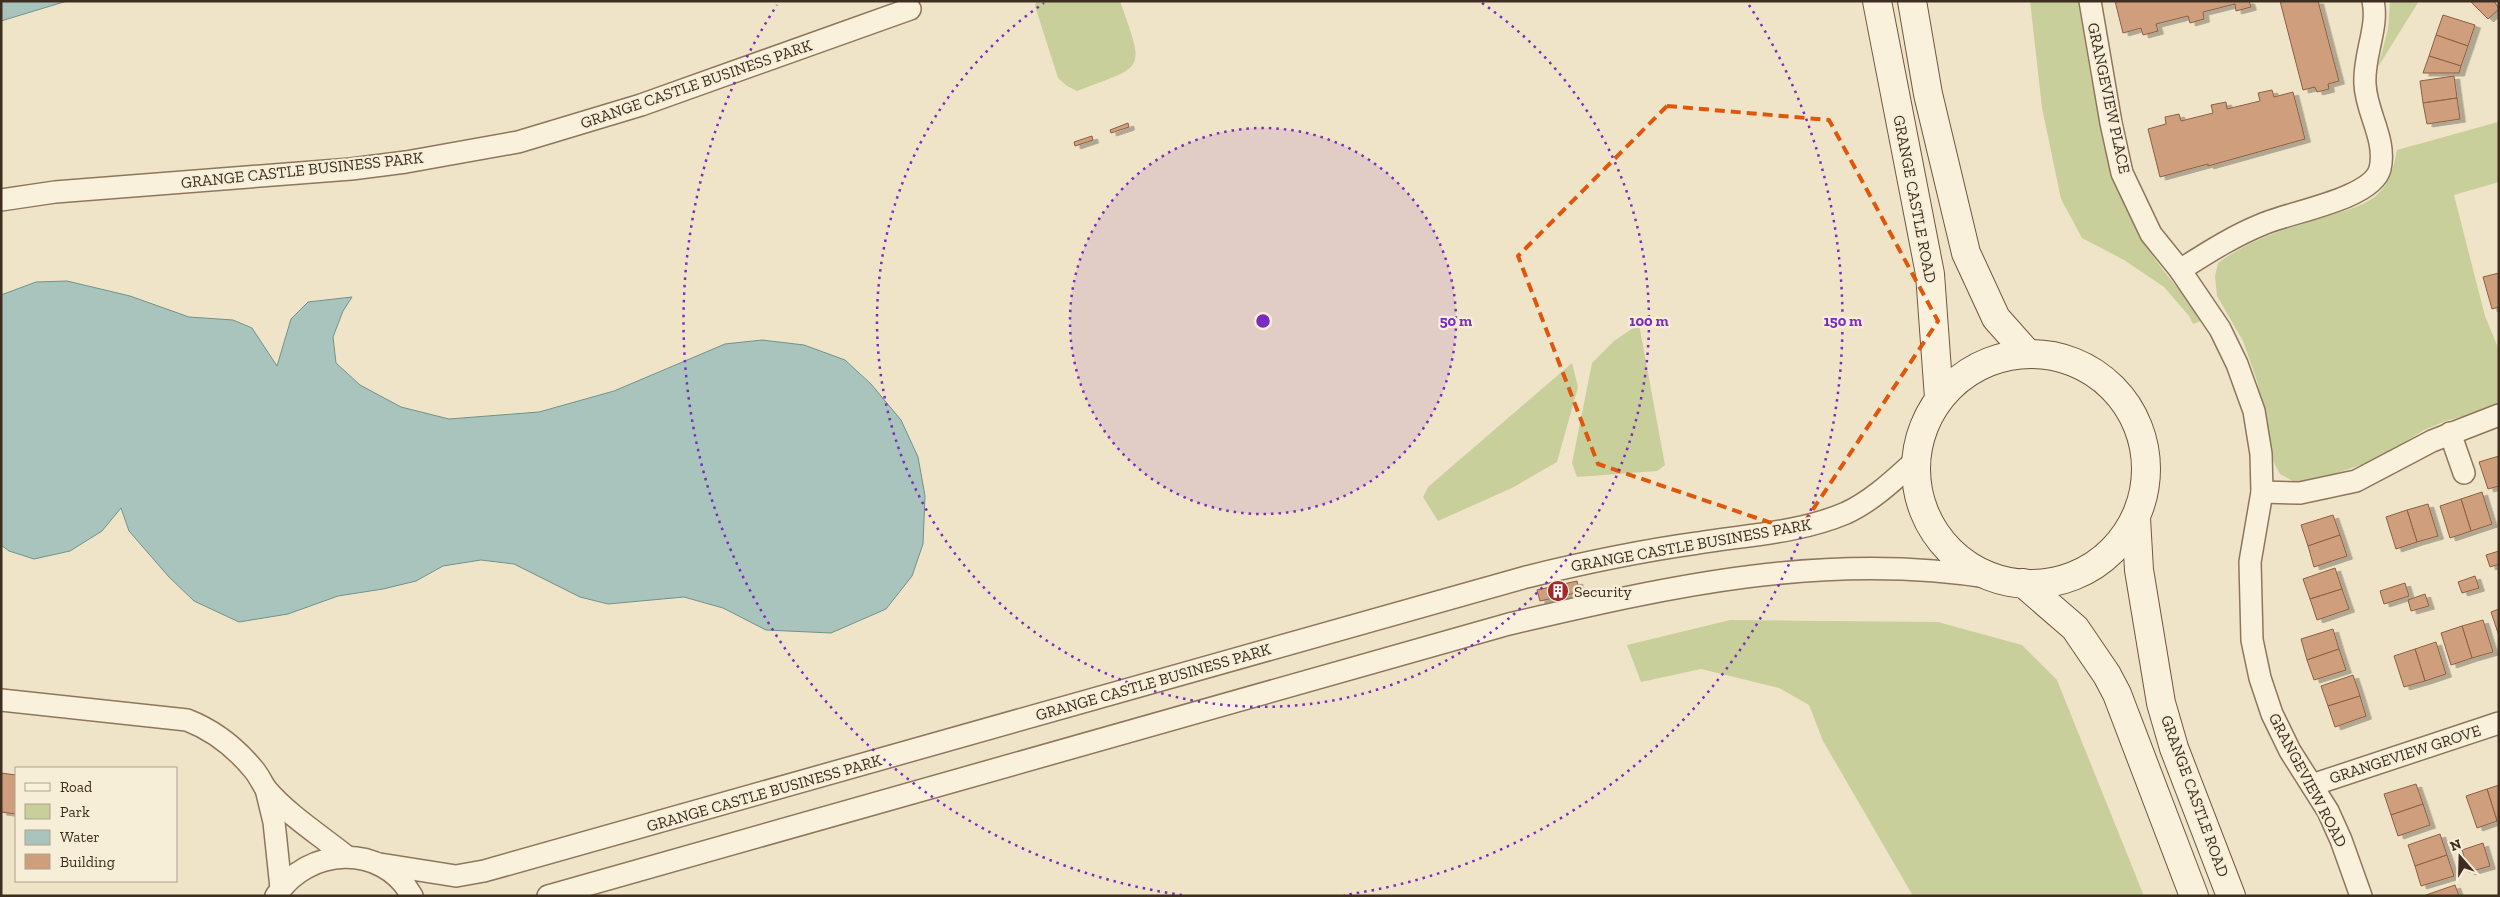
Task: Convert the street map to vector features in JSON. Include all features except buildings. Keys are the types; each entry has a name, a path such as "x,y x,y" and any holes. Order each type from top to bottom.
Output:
{"main road":[{"name":"GRANGE CASTLE ROAD","path":"1877,1 1930,274 1939,398"},
{"name":"GRANGE CASTLE ROAD","path":"1912,1 1928,94 1966,253 1996,318 2028,354"},
{"name":"GRANGE CASTLE ROAD","path":"2136,518 2110,553 2080,573 2052,582 2023,584 1993,578 1958,558 1939,539 1923,509 1917,488 1915,461 1924,425 1939,398 1978,369 1995,361 2028,354 2058,356 2092,370 2108,382 2122,397 2135,416 2143,438 2146,459 2146,480 2136,518 2139,570 2161,702 2174,748 2231,896"},
{"name":"GRANGE CASTLE ROAD","path":"2023,584 2075,628 2107,674 2117,694 2194,896"}],"street":[{"name":"GRANGEVIEW PLACE","path":"2090,1 2111,123 2122,174 2151,234 2180,270 2211,315"},
{"path":"2180,270 2228,240 2264,223 2352,194 2371,184 2380,171 2382,152 2365,85 2366,60 2375,11 2373,1"},
{"name":"GRANGE CASTLE BUSINESS PARK","path":"1,200 55,192 351,169 415,161 518,142 641,106 910,9"},
{"name":"GRANGEVIEW ROAD","path":"2211,315 2237,364 2254,410 2262,454 2262,492 2250,562 2252,640 2260,678 2272,714 2290,751 2312,785 2341,840 2361,896"},
{"path":"2262,492 2300,493 2356,481 2450,433 2499,415"},
{"path":"2450,433 2464,473"},
{"name":"GRANGE CASTLE BUSINESS PARK","path":"346,856 367,859 380,864 456,876 484,871 1526,577 1639,552 1776,532 1813,524 1848,512 1872,497 1915,461"},
{"path":"548,896 1509,624 1669,587 1820,569 1890,567 1950,571 1993,578"},
{"path":"1,700 187,720 206,728 220,737 254,770 266,789 306,825 346,856"},
{"name":"GRANGEVIEW GROVE","path":"2312,785 2499,723"},
{"path":"266,789 274,822 278,892"},
{"path":"278,892 301,869 323,859 346,856"},
{"path":"380,864 395,874 407,886 412,896"}],"highlighted area":[{"path":"1667,106 1829,120 1938,321 1798,532 1598,464 1518,256"}],"green space":[{"path":"1036,1 1120,1 1134,41 1136,54 1134,63 1128,70 1116,76 1077,91 1067,86 1058,78 1035,6"},
{"path":"2030,1 2078,1 2102,129 2120,191 2133,221 2149,250 2189,302 2201,321 2193,324 2189,316 2164,287 2124,260 2082,238 2061,199 2042,108"},
{"path":"2390,1 2419,1 2378,67 2388,29"},
{"path":"2498,122 2499,182 2454,195 2485,316 2499,350 2499,406 2446,421 2424,430 2376,460 2313,481 2293,481 2280,474 2273,461 2257,381 2243,341 2217,296 2215,276 2218,263 2242,248 2267,236 2350,209 2371,199 2377,195 2388,180 2397,150"},
{"path":"1639,324 1665,465 1657,471 1577,477 1572,463 1592,363 1614,341"},
{"path":"1572,363 1578,387 1557,462 1512,488 1438,521 1423,497 1428,487"},
{"path":"1730,620 1938,622 2022,645 2057,680 2144,896 1913,896 1823,741 1809,705 1779,688 1701,669 1641,682 1627,645"}],"water":[{"path":"1,1 67,1 1,21"},
{"path":"67,281 130,296 189,317 233,320 252,328 277,366 291,319 308,302 352,297 343,311 333,337 336,363 360,385 401,407 449,419 539,412 614,391 725,344 762,340 804,345 845,360 871,384 901,420 918,457 925,496 923,544 912,576 886,609 831,633 766,630 723,608 684,597 608,604 580,597 514,564 481,560 443,566 416,581 383,589 338,596 288,614 239,622 194,601 169,577 129,531 121,508 102,531 70,551 34,559 9,551 1,545 1,295 36,282"}],"place":[{"name":"Security","path":"1558,591"}]}
